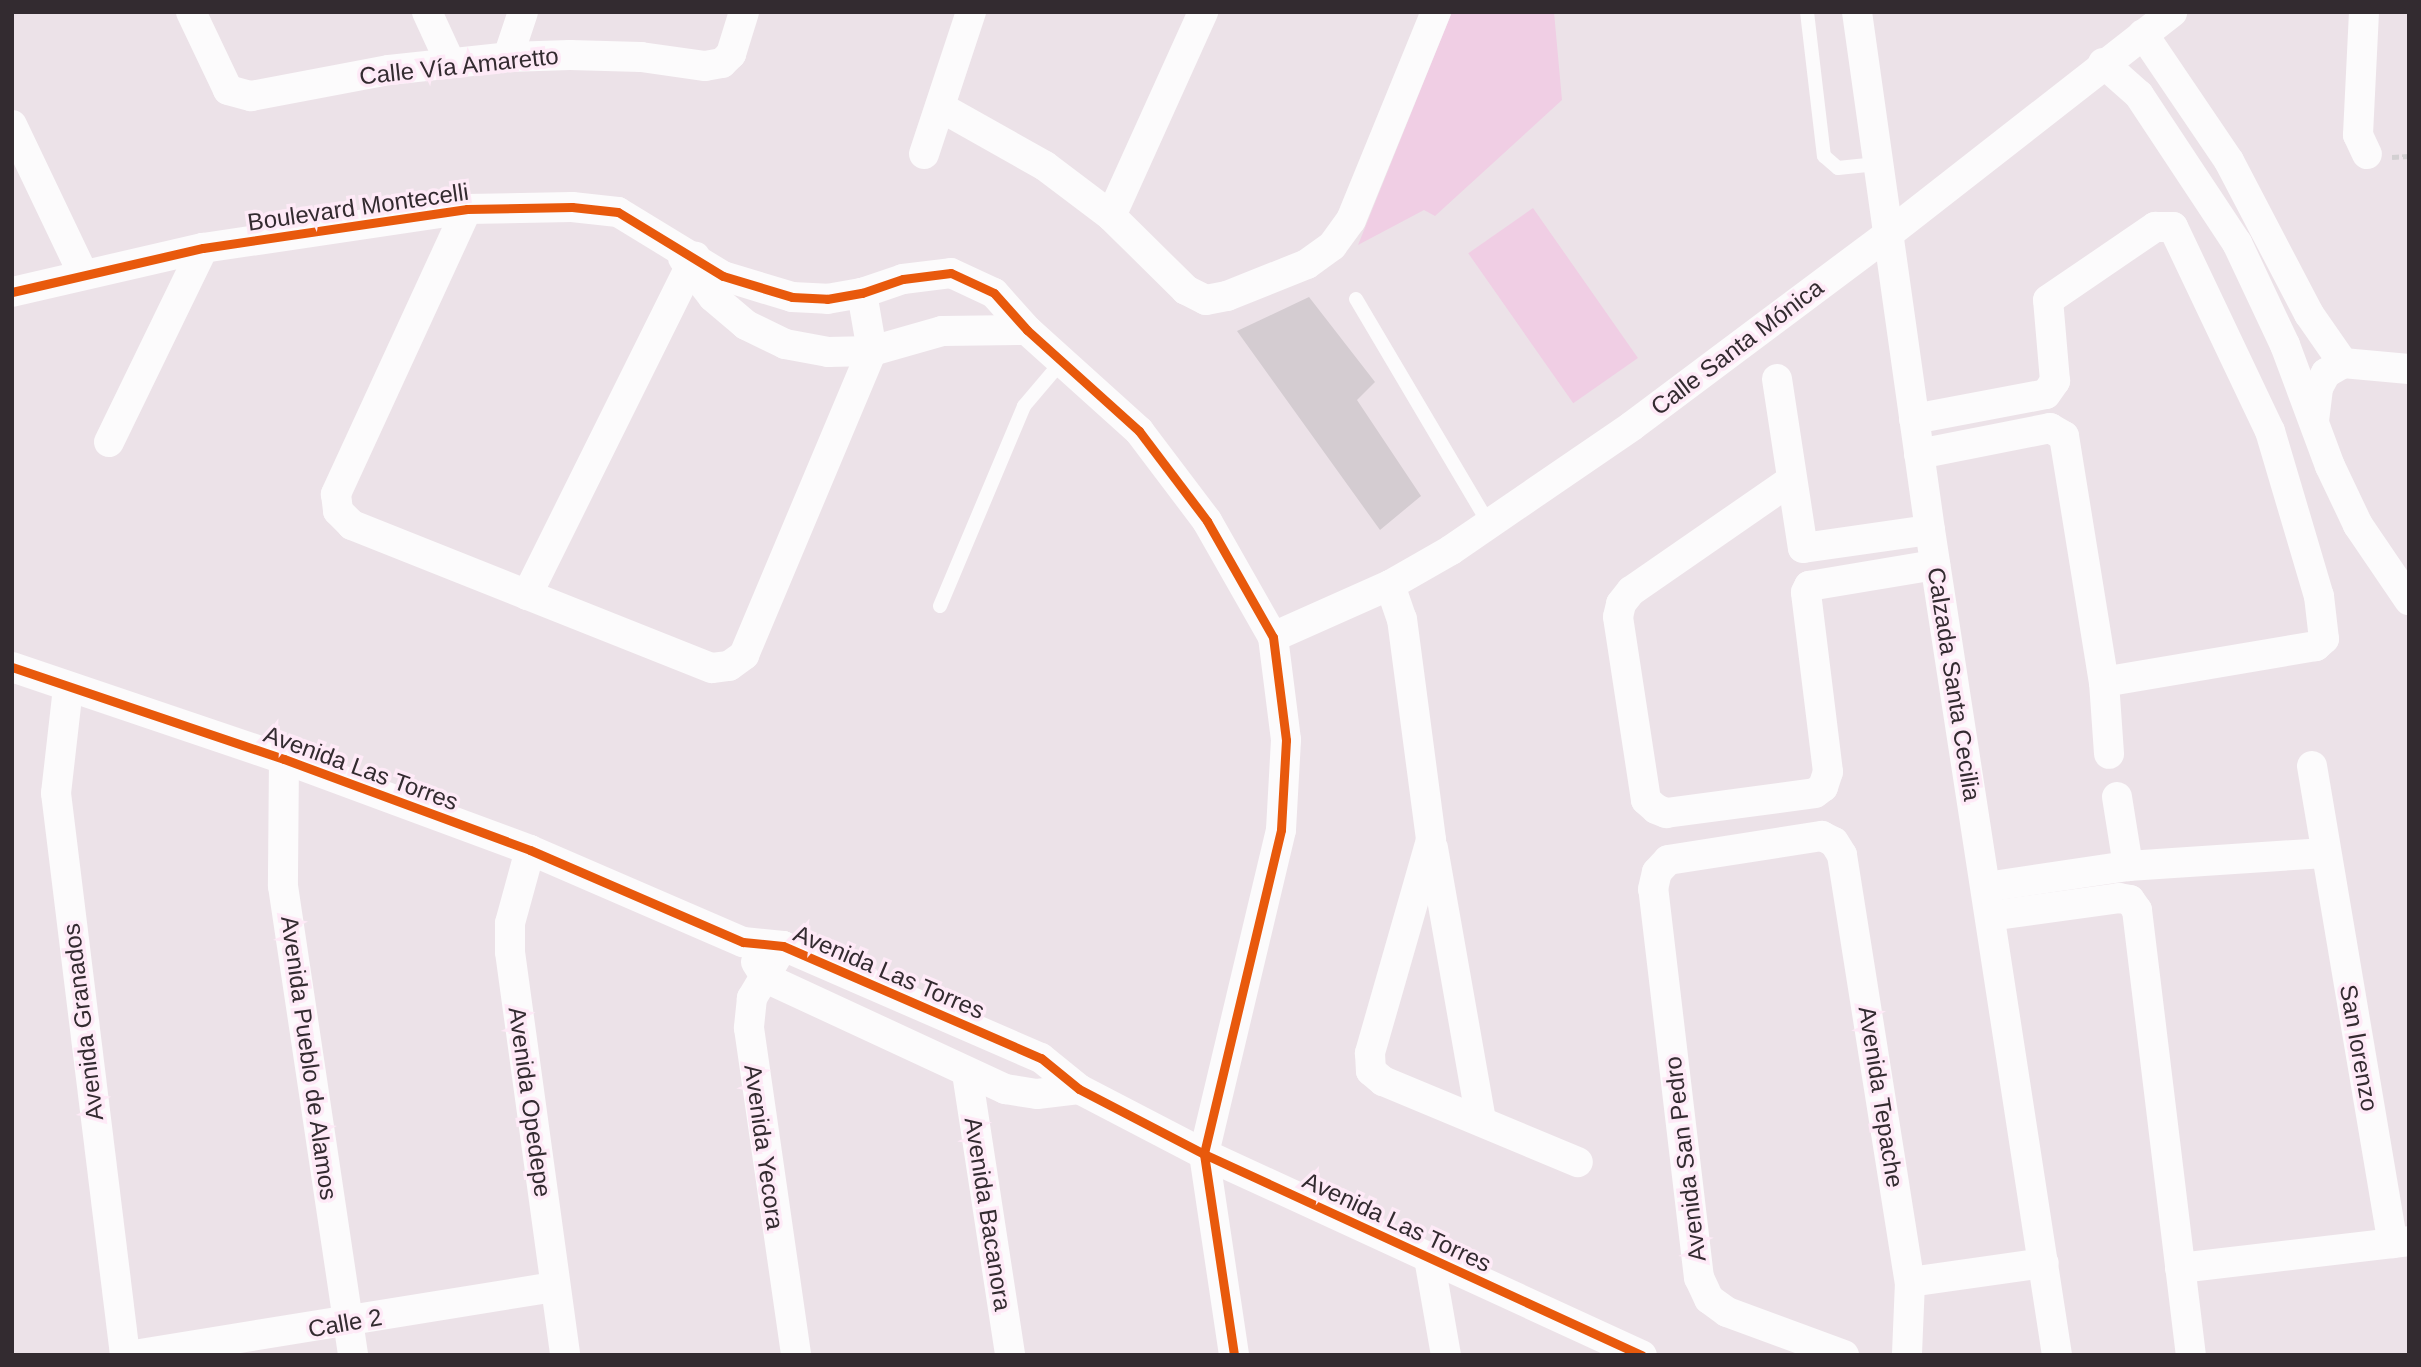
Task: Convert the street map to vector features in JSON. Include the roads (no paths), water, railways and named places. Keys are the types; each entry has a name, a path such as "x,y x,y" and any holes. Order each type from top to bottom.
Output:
{"street":[{"name":"Calle Vía Amaretto","path":"191,12 222,79 238,96 450,62 508,57 641,57 705,66 722,63 731,54 744,12"},
{"path":"427,12 450,62"},
{"path":"508,57 523,12"},
{"path":"924,154 942,107 971,12"},
{"path":"1111,216 1203,12"},
{"path":"942,107 1045,166 1111,216 1186,290 1206,300 1307,264 1332,246 1351,220 1436,12"},
{"name":"Calzada Santa Cecilia","path":"1857,12 1935,565 2057,1355"},
{"name":"Calle Santa Mónica","path":"1273,636 1390,585 1489,524 1632,426 1887,235 2103,63 2172,12"},
{"path":"2364,12 2358,135 2367,154"},
{"path":"2143,34 2208,128 2250,196 2309,314 2343,363"},
{"path":"2103,63 2139,95 2179,149 2220,215 2285,345 2358,525 2409,600"},
{"path":"12,125 82,272"},
{"path":"2179,149 2208,128"},
{"path":"2220,215 2250,196"},
{"name":"Boulevard Montecelli","path":"12,292 82,272 203,248 467,209 596,208 618,212 687,257 756,290 827,299 862,293 903,279 951,273 994,293 1027,330 1139,431 1207,521 1273,636"},
{"path":"467,209 336,494 338,511 352,525 712,668 729,666 744,656 872,351 862,293"},
{"path":"1914,419 2046,394 2055,381 2048,300 2155,227 2174,227 2270,431 2319,596 2324,639 2316,646 2105,682"},
{"path":"109,442 203,248"},
{"path":"527,595 687,257"},
{"name":"Boulevard Montecelli","path":"687,257 746,325 785,344 828,352 872,351 942,331 1027,330"},
{"path":"2314,421 2318,388 2326,373 2343,363 2409,369"},
{"path":"1777,379 1790,481 1803,548 1930,530"},
{"path":"1919,454 2060,429 2105,682 2109,754"},
{"path":"1790,481 1631,592 1621,604 1618,617 1646,800 1656,810 1666,813 1815,793 1823,787 1828,772 1806,592 1809,586 1935,565"},
{"path":"1390,585 1402,619 1431,841 1481,1119"},
{"path":"1234,1355 1204,1154 1281,830 1286,740 1273,636"},
{"name":"Avenida Las Torres","path":"12,667 284,759 530,850 743,942 783,946 1041,1058 1079,1089 1204,1154 1642,1355"},
{"name":"Avenida Granados","path":"68,688 56,793 125,1355"},
{"name":"Avenida Pueblo de Alamos","path":"284,759 284,886 353,1355"},
{"path":"1988,901 2128,866 2325,853 2312,766"},
{"path":"2117,797 2128,866"},
{"name":"Avenida Tepache","path":"1657,872 1668,860 1822,836 1834,842 1842,855 1910,1282 1907,1355"},
{"path":"1431,841 1370,1053 1371,1071 1382,1081 1481,1119 1578,1161"},
{"name":"Avenida Opedepe","path":"530,850 510,923 510,952 565,1355"},
{"name":"San lorenzo","path":"2325,853 2401,1242"},
{"name":"Avenida San Pedro","path":"1657,872 1653,889 1699,1278 1709,1299 1727,1312 1844,1355"},
{"path":"1988,901 2119,898 2130,900 2137,910 2191,1355"},
{"path":"743,942 766,978 967,1073 1005,1089 1037,1094 1079,1089"},
{"name":"Avenida Yecora","path":"783,946 752,998 750,1049 796,1355"},
{"name":"Avenida Bacanora","path":"967,1073 1010,1355"},
{"path":"2180,1268 2401,1242"},
{"path":"1429,1258 1446,1355"},
{"path":"1910,1282 2044,1263"},
{"name":"Calle 2","path":"134,1355 348,1323 555,1287"}],"lane":[{"path":"1807,12 1824,156 1838,168 1878,164"},
{"path":"1356,299 1489,524"},
{"path":"940,606 1024,406 1063,360"}]}
